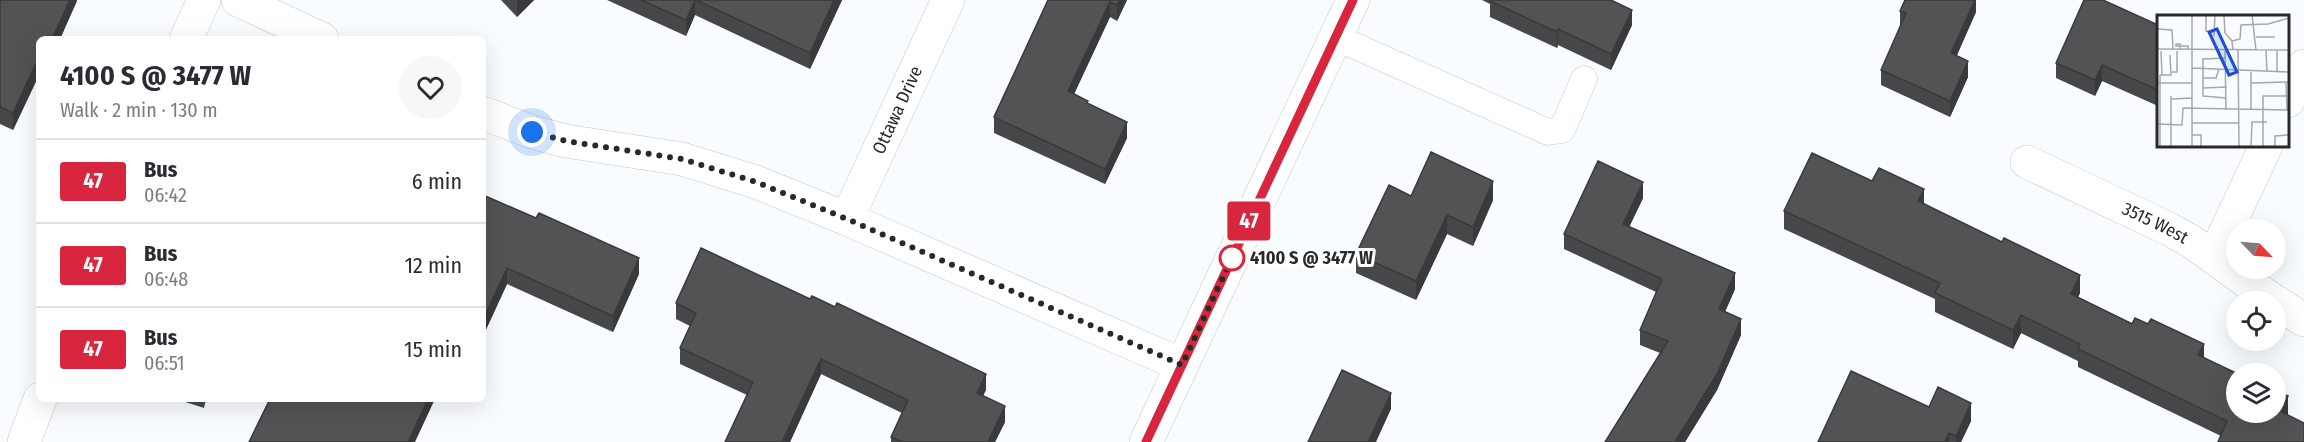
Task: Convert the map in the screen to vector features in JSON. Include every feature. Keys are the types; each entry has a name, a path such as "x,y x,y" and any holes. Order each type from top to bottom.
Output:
{"street":[{"path":"187,36 204,0"},
{"path":"238,0 316,36"},
{"name":"Ottawa Drive","path":"847,219 948,0"},
{"path":"1146,442 1353,0"},
{"path":"2289,99 2304,66"},
{"path":"486,114 532,132 566,141 682,159 756,182 847,219 1182,365"},
{"path":"2214,257 2266,147"},
{"name":"3515 West","path":"2027,162 2169,229 2214,257 2260,291"},
{"name":"3515 West","path":"2286,309 2304,320"},
{"path":"24,442 39,402"}],"lane":[{"path":"1335,37 1548,132 1562,130 1584,79"}],"building":[{"path":"0,0 70,0 53,36 36,36 36,63 13,113 0,107"},
{"path":"641,0 695,0 686,20"},
{"path":"696,0 834,0 810,53"},
{"path":"1048,0 1120,0 1117,5 1110,2 1068,91 1127,122 1105,169 994,117"},
{"path":"1490,0 1611,0 1632,10 1611,54 1558,29 1557,32"},
{"path":"1905,0 1975,0 1951,53 1968,61 1950,101 1881,70 1906,13 1900,11"},
{"path":"2084,0 2103,0 2157,25 2157,90 2102,65 2095,80 2056,63"},
{"path":"1431,152 1493,181 1473,227 1447,215 1416,281 1356,254 1389,185 1411,196"},
{"path":"1812,153 1872,181 1879,168 1924,189 1918,201 2002,242 2004,238 2080,275 2071,294 2132,324 2135,318 2148,324 2151,319 2204,344 2198,355 2226,368 2226,421 2078,349 2080,344 2021,315 2013,330 1935,293 1940,283 1784,211"},
{"path":"1598,161 1643,182 1623,224 1735,273 1719,309 1741,319 1717,374 1675,442 1605,442 1668,341 1640,330 1662,279 1564,234"},
{"path":"486,196 536,218 539,213 639,258 613,316 507,268 486,314"},
{"path":"701,248 810,299 812,296 835,307 837,303 986,374 977,393 1005,406 988,442 903,442 891,437 908,400 821,359 782,442 725,442 753,382 680,348 696,313 676,303"},
{"path":"1342,370 1391,393 1368,442 1308,442"},
{"path":"1851,371 1929,407 1938,387 1971,403 1956,436 1949,433 1945,442 1818,442"},
{"path":"269,402 427,402 408,442 249,442"},
{"path":"2286,414 2304,423 2304,442 2218,442 2226,423 2286,423"}],"bus line":[{"name":"47","path":"1146,442 1353,0"}],"place":[{"name":"4100 S @ 3477 W","path":"1232,258"}],"route":[{"path":"532,132 566,141 682,159 756,182 847,219 1182,365 1232,258"}]}
